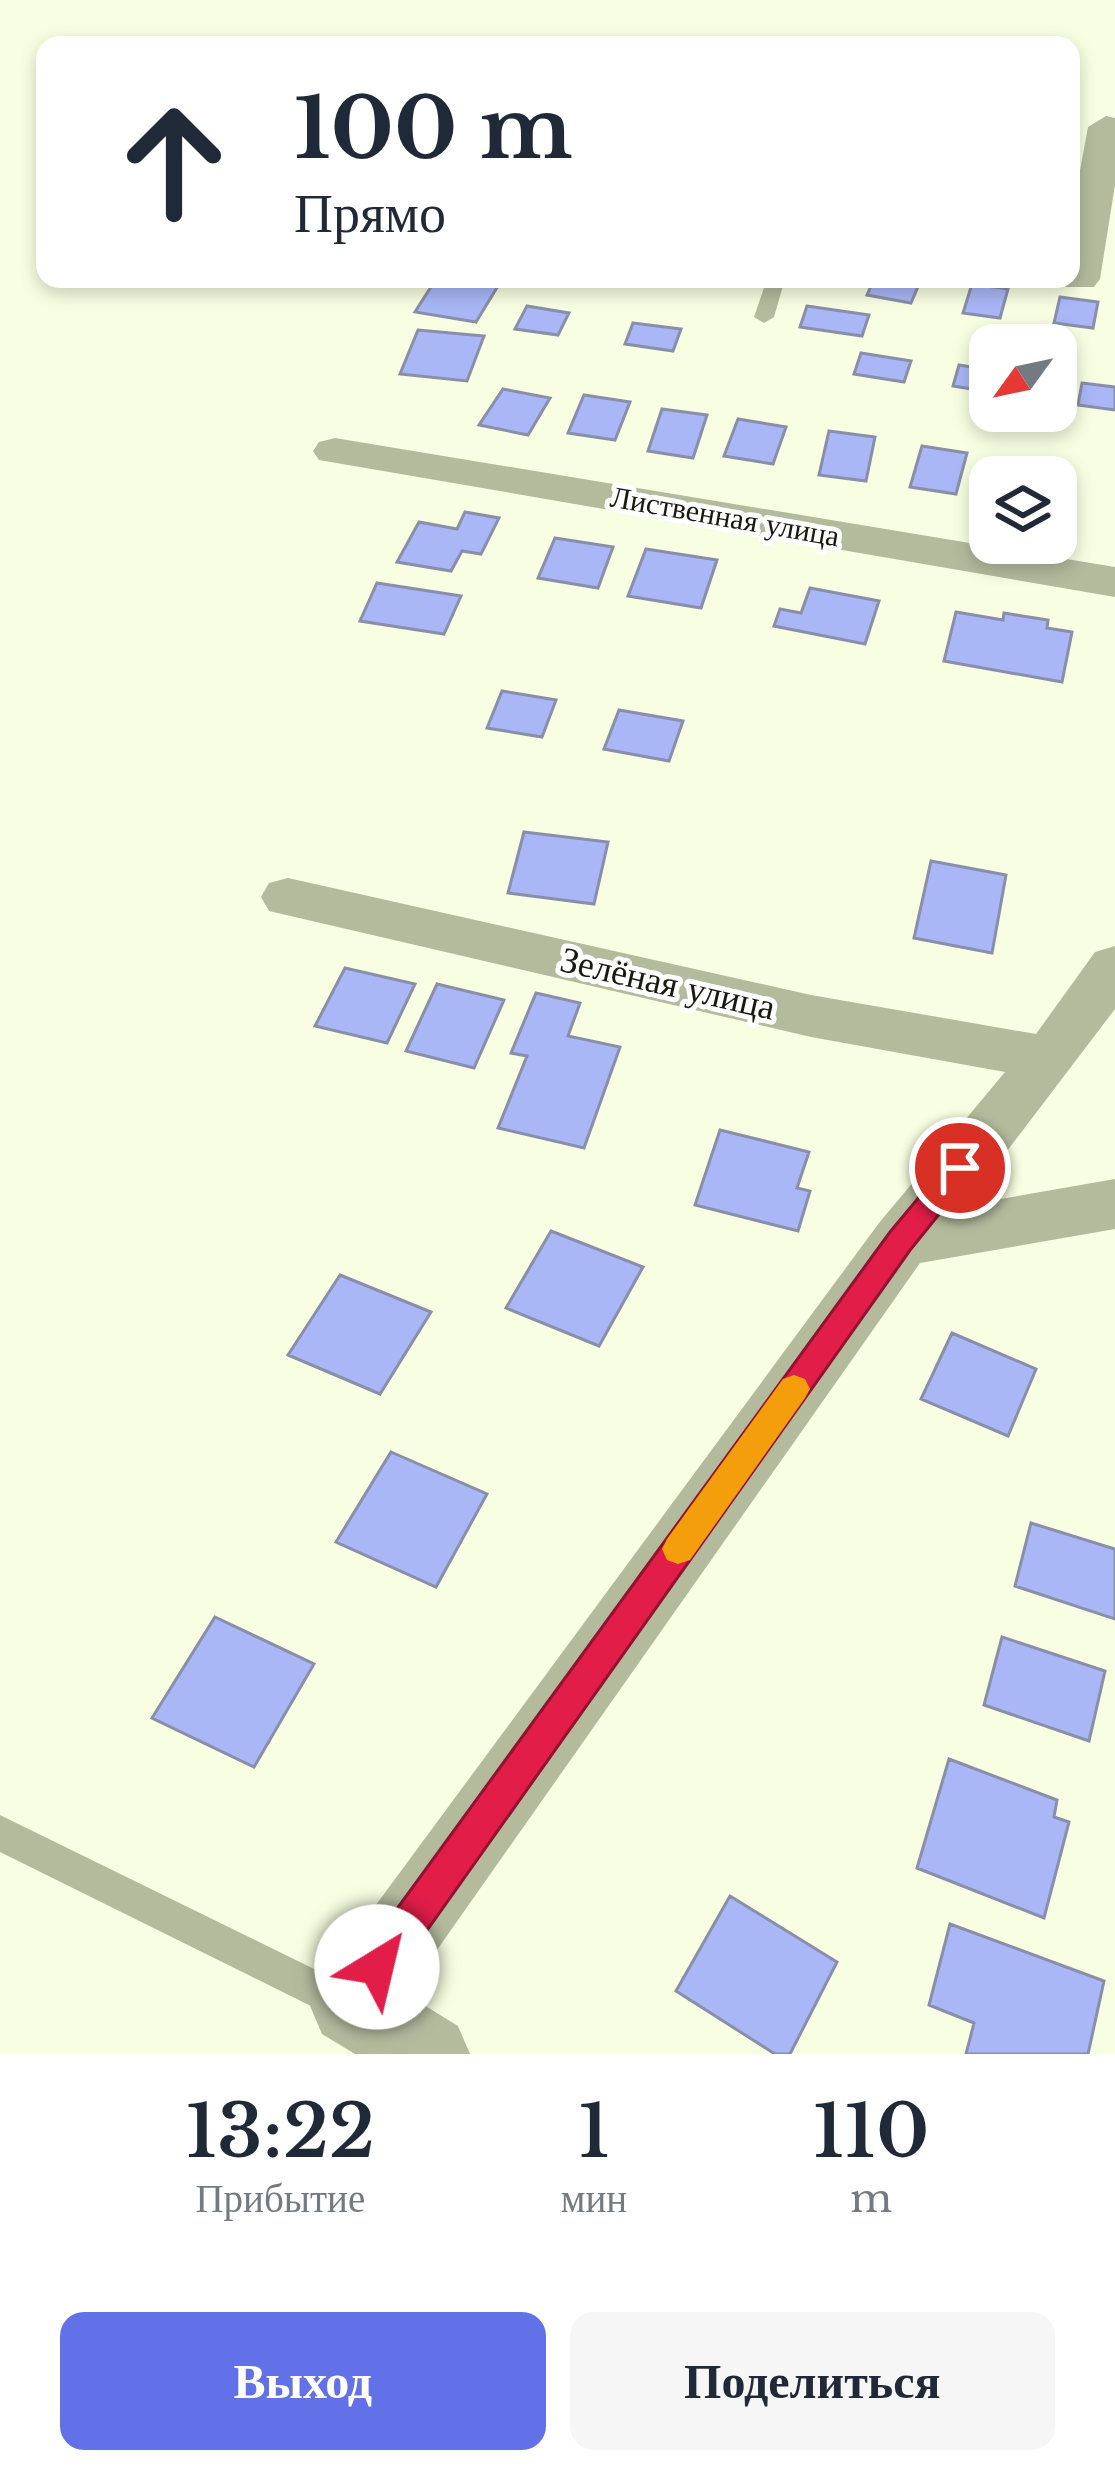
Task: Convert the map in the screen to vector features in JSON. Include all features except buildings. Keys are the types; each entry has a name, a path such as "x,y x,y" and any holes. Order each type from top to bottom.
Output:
{"street":[{"path":"1089,280 1106,127"},
{"name":"Лиственная улица","path":"334,451 1115,582"},
{"name":"Зелёная улица","path":"288,897 811,1016 1050,1058"},
{"path":"430,2054 350,2006 901,1241 1050,1058 1115,966"},
{"path":"901,1241 1115,1204"}],"lane":[{"path":"764,317 773,288"},
{"path":"0,1833 350,2006"}],"slow traffic":[{"path":"678,1549 794,1389"}],"route":[{"path":"377,1967 901,1241 960,1168"}]}
